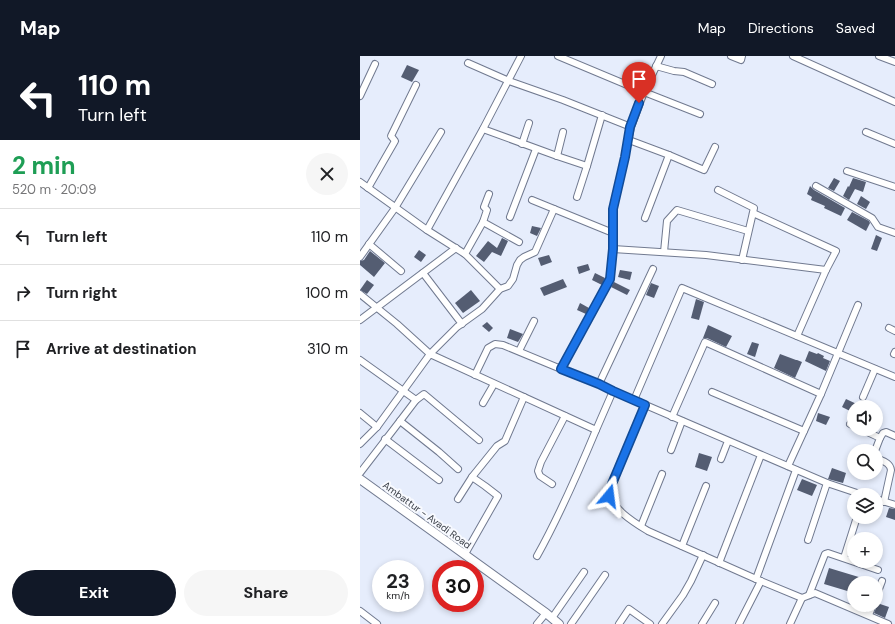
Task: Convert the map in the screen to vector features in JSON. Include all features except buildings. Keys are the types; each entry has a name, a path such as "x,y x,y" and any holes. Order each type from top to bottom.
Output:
{"street":[{"path":"427,230 483,130 521,56"},
{"path":"558,56 700,114"},
{"path":"561,369 610,279 613,249 613,209 629,140 630,127 661,56"},
{"path":"731,56 741,60 742,56"},
{"path":"793,56 895,102"},
{"path":"879,56 895,62"},
{"path":"468,63 509,81 563,100 630,127"},
{"path":"360,96 375,64"},
{"path":"656,66 684,72 712,84"},
{"path":"368,188 395,142 392,136 416,85"},
{"path":"577,197 602,115"},
{"path":"522,144 529,123"},
{"path":"483,130 587,166"},
{"path":"360,256 395,208 441,132"},
{"path":"557,156 563,132"},
{"path":"866,132 895,144"},
{"path":"629,140 704,170 715,147"},
{"path":"510,217 536,148"},
{"path":"645,218 668,155"},
{"path":"847,170 895,187"},
{"path":"360,182 427,230 465,254 500,289"},
{"path":"816,186 872,218 878,227 895,233"},
{"path":"718,190 754,208 742,260"},
{"path":"465,254 483,222 487,210 484,207 489,194"},
{"path":"532,200 613,233"},
{"path":"360,444 378,427 430,354 457,327 482,309 500,289 508,286 513,279 520,260 535,252 554,209"},
{"path":"664,252 666,221 677,210 748,231"},
{"path":"753,213 836,251 797,336"},
{"path":"483,222 519,242"},
{"path":"369,244 401,271"},
{"path":"360,320 456,248"},
{"path":"613,249 706,255 826,270"},
{"path":"599,384 653,268"},
{"path":"423,273 462,324"},
{"path":"634,400 682,288 895,377"},
{"path":"360,294 398,324 430,354 596,430"},
{"path":"788,466 821,394 858,306"},
{"path":"520,351 534,321"},
{"path":"888,328 895,331"},
{"path":"672,417 705,342 821,394"},
{"path":"475,375 488,348 495,344 503,345 599,384 796,470 847,490"},
{"path":"360,360 416,400"},
{"path":"863,397 875,369"},
{"path":"483,403 494,384"},
{"path":"537,556 566,500 613,391"},
{"path":"712,392 804,431"},
{"path":"360,472 416,400 424,394 479,440"},
{"path":"458,499 472,477 497,446 505,441 524,397"},
{"path":"645,405 609,491 609,496 618,508 648,531 758,580 802,598 815,593 888,624"},
{"path":"360,413 378,427"},
{"path":"552,484 540,476 538,471 541,462 565,416"},
{"path":"400,421 458,469"},
{"path":"671,450 682,421"},
{"path":"878,444 883,433 886,432 895,436"},
{"path":"876,436 880,438"},
{"path":"385,439 438,480"},
{"path":"721,459 728,441"},
{"path":"719,563 761,455"},
{"path":"883,461 890,464 891,467 884,502 895,505"},
{"path":"739,624 758,580 796,470"},
{"path":"641,526 662,474"},
{"path":"465,554 498,496 472,477"},
{"name":"Ambattur - Avadi Road","path":"360,479 549,615 559,624"},
{"path":"808,540 827,483"},
{"path":"682,546 706,486"},
{"path":"844,558 855,524"},
{"path":"810,595 825,554 828,553 878,570"},
{"path":"662,624 683,595 703,556"},
{"path":"537,624 549,615 584,572"},
{"path":"571,624 605,575"},
{"path":"790,624 802,598"},
{"path":"702,624 715,603"},
{"path":"619,624 629,609 650,624"},
{"path":"360,611 377,624"}],"route":[{"path":"609,496 609,491 645,405 561,369 610,279 613,249 613,209 629,140 630,127 639,103"}]}
